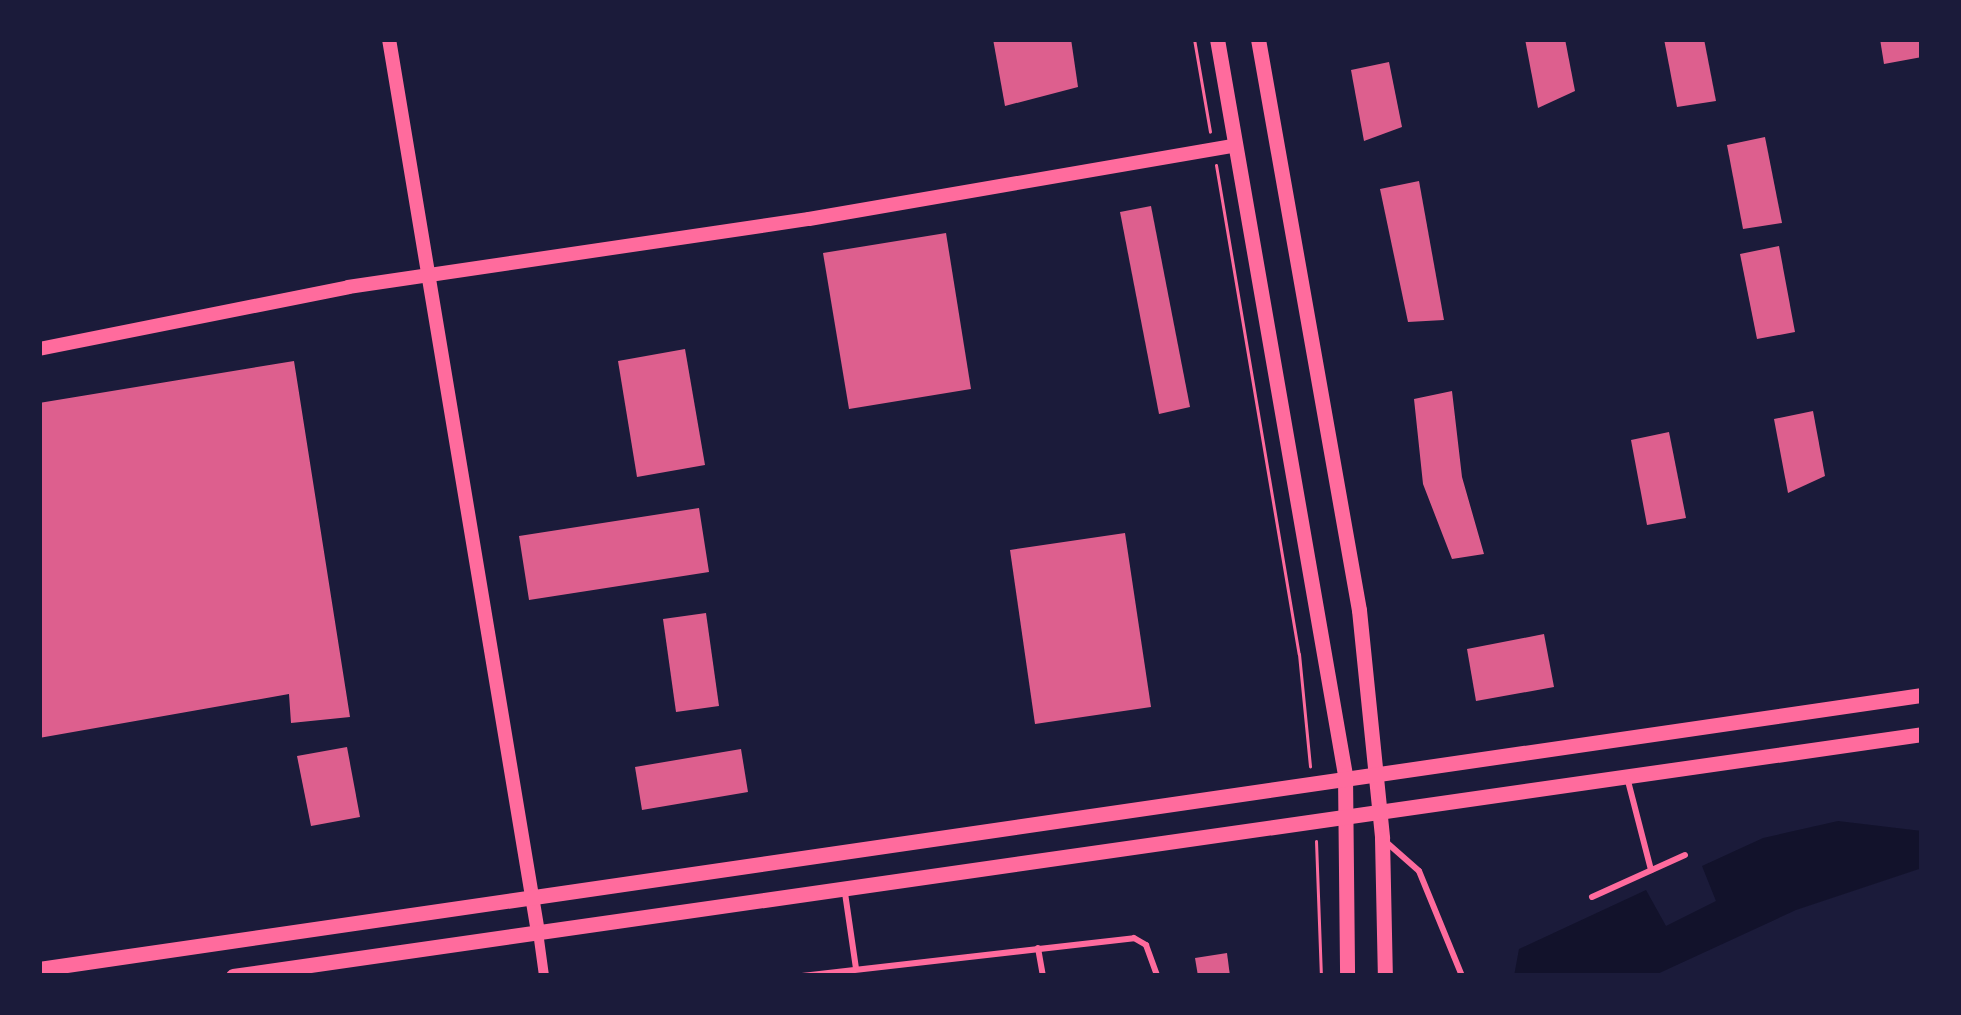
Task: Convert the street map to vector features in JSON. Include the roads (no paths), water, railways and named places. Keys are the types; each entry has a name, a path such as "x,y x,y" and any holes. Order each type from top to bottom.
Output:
{"main road":[{"path":"1217,39 1345,775 1347,976"},
{"path":"1258,39 1359,610 1382,838 1385,976"},
{"path":"39,969 1345,775 1922,695"},
{"path":"233,976 844,890 1347,811 1922,734"}],"street":[{"path":"389,39 544,976"},
{"path":"39,349 428,276 1235,145"}],"lane":[{"path":"1626,774 1651,870"},
{"path":"1382,838 1419,871 1462,976"},
{"path":"1592,897 1684,855"},
{"path":"844,890 856,968"},
{"path":"802,976 1134,938 1146,945 1157,976"},
{"path":"1039,948 1042,976"}]}
